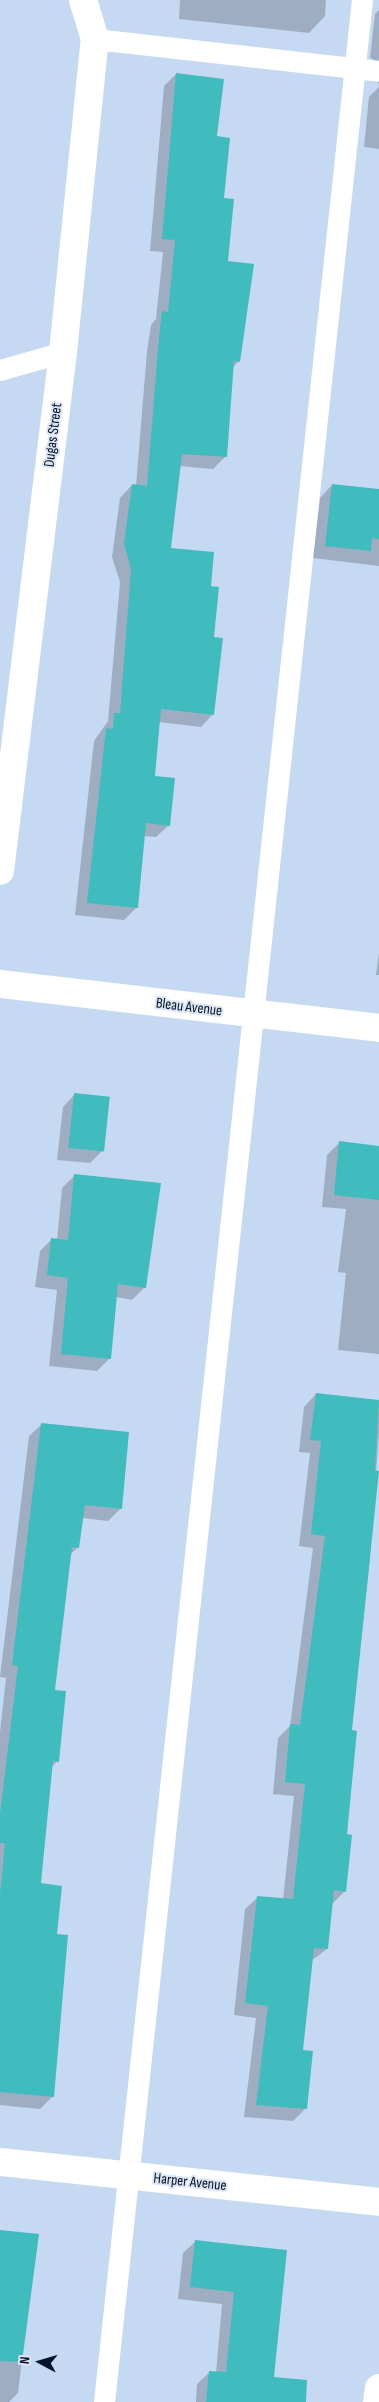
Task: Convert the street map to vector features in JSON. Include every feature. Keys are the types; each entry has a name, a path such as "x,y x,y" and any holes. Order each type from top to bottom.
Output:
{"street":[{"name":"Dugas Street","path":"0,871 63,352 95,39 83,0"},
{"name":"Bleau Avenue","path":"0,984 253,1016 379,1028"},
{"name":"Harper Avenue","path":"0,2162 379,2202"},
{"path":"378,2402 379,2388"}],"lane":[{"path":"104,2402 362,0"},
{"path":"95,39 379,71"},
{"path":"0,370 63,352"}],"building":[{"path":"176,73 224,79 217,136 230,138 224,198 234,199 228,261 254,264 240,362 234,361 227,457 182,454 171,548 214,552 211,586 219,587 214,637 223,638 214,715 161,709 155,776 175,778 170,826 146,823 138,908 87,903 106,728 113,729 114,713 120,713 131,569 124,544 132,484 147,486 162,311 168,312 175,240 162,239"},
{"path":"332,484 379,489 379,539 372,538 371,551 325,546"},
{"path":"74,1093 110,1097 104,1151 68,1148"},
{"path":"339,1141 379,1146 379,1200 334,1195"},
{"path":"74,1174 161,1183 146,1288 118,1284 111,1359 61,1354 68,1278 47,1275 51,1238 68,1240"},
{"path":"316,1393 379,1400 375,1470 379,1471 352,1730 357,1731 347,1834 352,1835 346,1892 334,1890 328,1949 314,1948 303,2050 313,2051 307,2109 256,2105 268,2006 245,2003 257,1896 293,1899 305,1784 285,1782 290,1724 300,1725 325,1536 311,1534 321,1441 310,1440"},
{"path":"41,1423 129,1432 122,1509 85,1505 79,1548 72,1547 55,1690 66,1691 59,1762 53,1761 41,1883 62,1886 57,1934 68,1935 54,2097 0,2092 0,1894 5,1843 0,1843 0,1814 18,1666 12,1665"},
{"path":"0,2230 39,2234 22,2362 0,2361"},
{"path":"195,2240 287,2250 274,2377 307,2380 306,2402 206,2402 209,2371 226,2372 234,2292 190,2287"}]}
